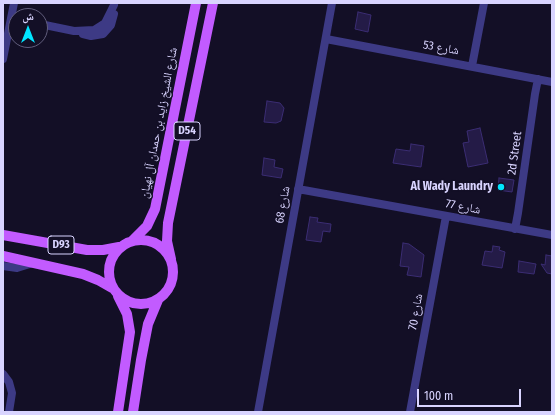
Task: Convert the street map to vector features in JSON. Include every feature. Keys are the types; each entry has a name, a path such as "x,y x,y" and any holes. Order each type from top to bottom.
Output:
{"main road":[{"name":"شارع الشيخ زايد بن حمدان آل نهيان","path":"132,241 147,226 155,209 196,3"},
{"name":"D54","path":"170,258 167,241 168,223 213,3"},
{"name":"D93","path":"3,235 87,250 119,248"},
{"path":"115,291 126,301 137,304 148,304 158,300 165,294 172,281 173,268 170,258 164,249 155,243 144,240 132,241 119,248 112,258 108,271 109,280 127,314 130,332 118,412"},
{"name":"D93","path":"3,256 87,275 115,291"},
{"path":"134,412 141,360 147,331 150,318 158,300"}],"street":[{"name":"شارع 68","path":"258,412 332,3"},
{"path":"472,66 484,3"},
{"path":"48,26 74,31 90,31 98,28 108,19 114,4"},
{"name":"شارع 53","path":"326,39 552,82"},
{"path":"3,59 8,40"},
{"name":"2d Street","path":"515,229 538,79"},
{"name":"شارع 77","path":"298,189 552,235"},
{"name":"شارع 70","path":"410,412 446,216"},
{"path":"3,266 17,268 33,263"},
{"path":"4,378 8,391 9,409"}],"building":[{"path":"358,12 371,15 368,32 355,29"},
{"path":"267,101 280,103 284,108 281,121 276,123 264,122"},
{"path":"480,128 488,163 468,167 463,143 469,142 467,131"},
{"path":"411,144 424,146 421,167 393,163 396,149 410,151"},
{"path":"264,158 275,160 274,167 283,169 281,178 262,175"},
{"path":"499,178 514,180 512,192 498,190"},
{"path":"310,217 318,218 317,222 331,224 330,232 323,231 321,242 306,240"},
{"path":"403,243 409,244 424,255 421,277 407,275 409,267 400,266"},
{"path":"493,246 500,247 499,250 505,252 502,268 482,265 485,251 492,252"},
{"path":"546,255 552,256 552,274 547,273 541,264 545,265"},
{"path":"519,261 536,264 534,274 518,272"}],"place":[{"name":"Al Wady Laundry","path":"501,187"}]}
